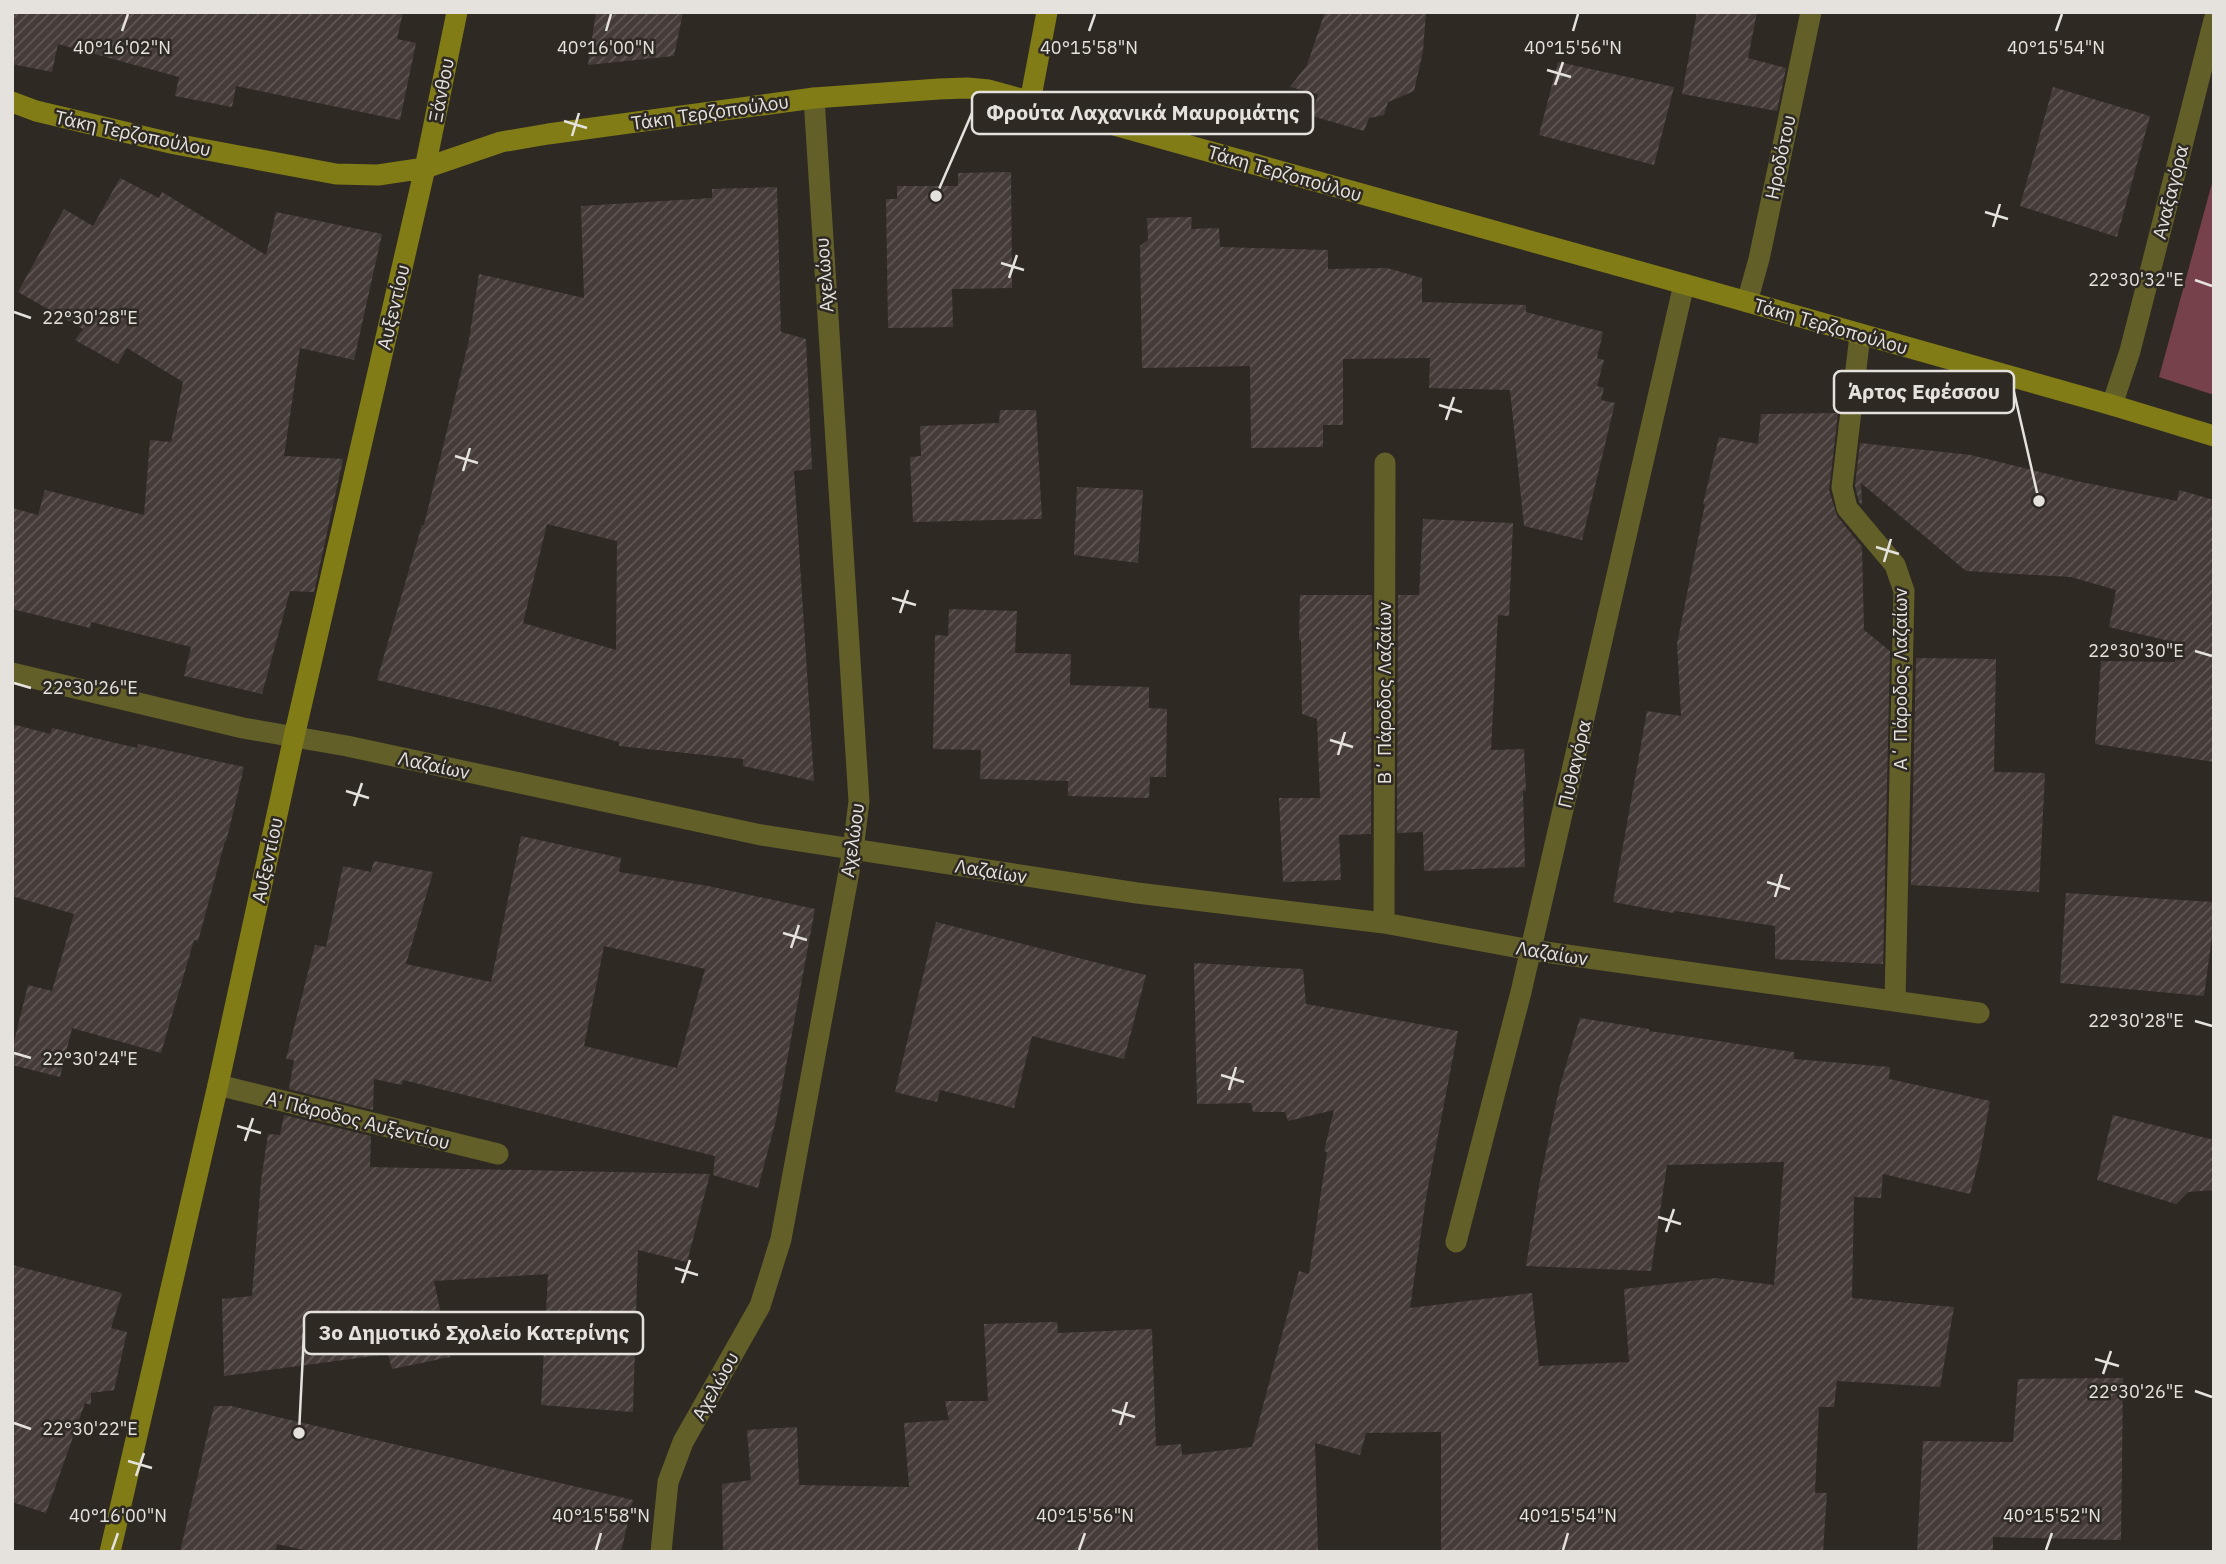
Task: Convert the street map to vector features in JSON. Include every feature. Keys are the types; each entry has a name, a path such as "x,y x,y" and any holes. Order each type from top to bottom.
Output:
{"main road":[{"name":"Ξάνθου","path":"425,168 457,12"},
{"path":"1030,102 1047,12"},
{"name":"Τάκη Τερζοπούλου","path":"12,102 36,111 175,144 336,174 378,175 425,168 501,142 814,98 967,88 989,90 1684,284 2214,436"},
{"name":"Αυξεντίου","path":"110,1552 425,168"}],"street":[{"name":"Ηροδότου","path":"1747,302 1759,259 1811,12"},
{"name":"Αναξαγόρα","path":"2112,405 2130,351 2214,20"},
{"name":"Αχελώου","path":"660,1552 668,1482 675,1462 683,1442 760,1306 781,1239 853,850 859,801 814,98"},
{"name":"Πυθαγόρα","path":"1456,1242 1531,950 1684,284"},
{"name":"Α΄ Πάροδος Λαζαίων","path":"1860,335 1842,487 1847,508 1895,565 1904,592 1895,1001"},
{"name":"Β΄ Πάροδος Λαζαίων","path":"1384,923 1385,463"},
{"name":"Λαζαίων","path":"12,673 243,728 761,835 1137,893 1384,923 1531,950 1979,1013"},
{"name":"Αʹ Πάροδος Αυξεντίου","path":"218,1085 498,1154"}],"shaded area":[{"path":"2214,176 2214,395 2159,377"}],"building":[{"path":"12,12 403,12 397,39 416,43 400,120 236,86 232,107 175,96 179,77 58,44 52,72 12,64"},
{"path":"596,12 683,12 674,56 588,65"},
{"path":"1325,12 1426,12 1423,51 1414,91 1388,102 1384,115 1369,118 1364,131 1312,116 1318,94 1290,87 1307,65"},
{"path":"1697,12 1757,12 1748,58 1786,68 1777,111 1682,94"},
{"path":"1558,62 1674,87 1654,165 1539,135"},
{"path":"2053,87 2150,116 2117,237 2020,206"},
{"path":"1011,172 1012,288 952,289 953,327 888,328 886,199 897,199 897,186 958,186 958,173"},
{"path":"120,178 159,198 162,192 266,255 276,212 382,234 354,360 300,348 284,456 343,459 314,592 290,591 262,694 184,676 191,647 91,622 90,628 12,609 12,508 38,515 45,490 144,515 150,440 171,442 183,382 127,348 118,364 75,340 83,329 18,292 64,209 93,226"},
{"path":"777,187 781,332 806,339 812,469 794,471 814,781 743,766 743,759 619,746 619,742 502,710 377,680 424,525 469,340 479,274 584,298 581,206 712,198 712,189","holes":["547,524 617,541 616,650 523,623"]},
{"path":"1192,217 1191,229 1219,228 1220,247 1328,250 1328,269 1387,268 1422,278 1422,302 1526,305 1526,312 1603,332 1597,358 1604,360 1597,386 1604,388 1601,400 1615,403 1582,540 1524,526 1510,390 1429,388 1430,358 1343,359 1343,425 1323,425 1323,447 1251,448 1250,366 1142,368 1140,246 1148,240 1147,218"},
{"path":"1000,410 1036,410 1042,519 913,522 910,457 921,456 920,426 999,423"},
{"path":"1838,413 1829,490 1837,516 1862,547 1864,630 1890,651 1883,964 1775,959 1775,926 1613,902 1647,711 1681,716 1677,644 1703,504 1719,437 1758,444 1761,414"},
{"path":"1860,443 1971,455 2076,481 2177,501 2179,490 2214,500 2214,762 2095,744 2101,661 2175,662 2178,643 2109,627 2116,590 2071,577 1966,571 1861,483 1862,505 1859,502 1855,486"},
{"path":"1077,487 1143,490 1138,563 1074,555"},
{"path":"1423,519 1513,523 1509,616 1498,615 1491,750 1524,749 1525,867 1424,871 1423,832 1397,833 1398,595 1419,595"},
{"path":"1300,595 1372,595 1371,834 1339,835 1341,880 1283,882 1279,798 1320,798 1317,719 1302,714"},
{"path":"949,609 1017,611 1015,653 1071,654 1070,685 1149,687 1149,708 1167,709 1166,777 1150,777 1149,798 1068,796 1068,781 980,779 981,750 933,749 935,635 948,636"},
{"path":"1916,658 1996,659 1994,772 2045,773 2039,892 1911,885"},
{"path":"12,724 50,734 52,728 137,748 138,744 244,767 198,941 194,940 161,1053 72,1028 60,1077 12,1065 12,1050 28,985 52,991 74,914 12,896"},
{"path":"521,836 621,858 619,872 708,886 815,909 776,1120 758,1188 713,1175 715,1156 403,1080 402,1085 374,1079 373,1110 289,1089 294,1060 286,1059 315,945 326,947 343,866 371,872 374,861 433,872 406,964 491,982","holes":["604,946 705,969 677,1068 584,1046"]},
{"path":"2066,893 2214,902 2204,996 2060,983"},
{"path":"936,922 1146,975 1124,1059 1032,1036 1014,1108 940,1090 937,1102 895,1092"},
{"path":"1194,963 1303,969 1306,1004 1458,1031 1426,1198 1410,1308 1532,1293 1539,1366 1629,1362 1624,1289 1716,1278 1774,1285 1784,1162 1667,1165 1651,1271 1526,1266 1559,1089 1580,1018 1794,1052 1794,1059 1890,1067 1889,1079 1990,1101 1970,1194 1883,1174 1881,1198 1854,1197 1852,1298 1954,1307 1940,1387 1837,1381 1834,1407 1819,1407 1815,1493 1827,1493 1823,1552 1441,1552 1441,1432 1366,1433 1360,1455 1315,1443 1318,1552 723,1552 722,1484 751,1480 747,1430 797,1427 799,1485 909,1487 904,1423 949,1420 945,1401 988,1401 984,1324 1057,1322 1058,1333 1152,1329 1156,1446 1181,1444 1182,1455 1252,1447 1299,1271 1309,1274 1327,1152 1324,1151 1334,1110 1288,1121 1285,1112 1253,1112 1251,1103 1197,1104"},
{"path":"284,1115 371,1136 370,1167 710,1174 687,1262 638,1250 633,1412 541,1405 548,1274 434,1281 450,1357 392,1369 388,1354 224,1376 222,1299 252,1296 261,1181 268,1134 280,1135"},
{"path":"2113,1115 2214,1140 2214,1190 2188,1192 2176,1204 2097,1180"},
{"path":"12,1265 122,1293 111,1328 127,1332 114,1390 91,1393 91,1405 85,1403 46,1513 12,1502"},
{"path":"2123,1378 2121,1540 1993,1537 1993,1552 1917,1552 1923,1441 2013,1442 2018,1379"},
{"path":"214,1406 231,1406 633,1500 621,1552 312,1552 277,1544 275,1552 180,1552"}],"place":[{"name":"Φρούτα Λαχανικά Μαυρομάτης","path":"936,196"},
{"name":"Άρτος Εφέσσου","path":"2039,501"},
{"name":"3ο Δημοτικό Σχολείο Κατερίνης","path":"299,1433"}]}
